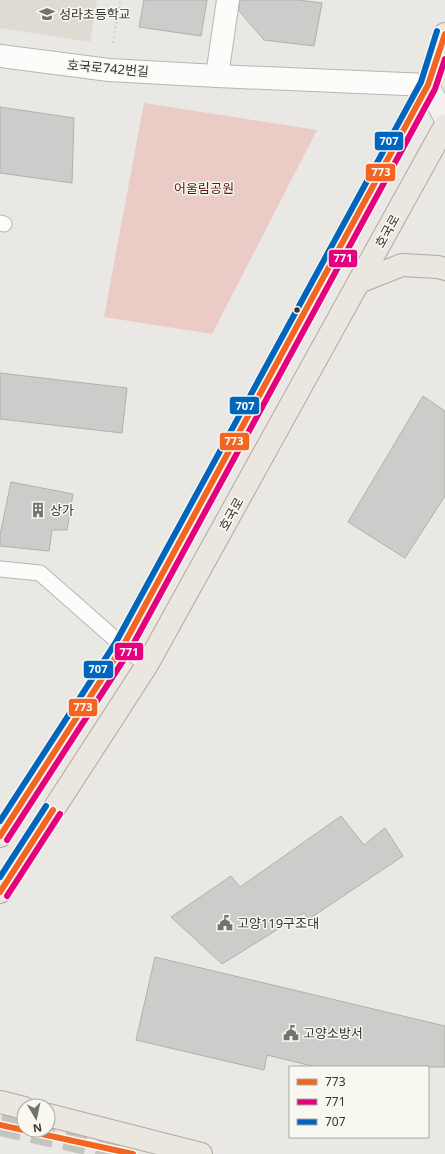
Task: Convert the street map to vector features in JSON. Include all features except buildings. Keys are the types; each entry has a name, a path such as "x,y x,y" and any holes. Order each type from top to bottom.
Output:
{"main road":[{"path":"0,836 123,646 428,85 445,34"},
{"path":"428,85 445,118"},
{"name":"호국로","path":"0,892 147,665 445,126"},
{"path":"359,282 402,265 438,267 445,269"},
{"path":"0,1102 16,1106"},
{"path":"56,1117 201,1154"}],"street":[{"path":"217,76 228,0"},
{"name":"호국로742번길","path":"0,56 109,70 428,85"}],"lane":[{"path":"0,569 40,573 123,646 147,665"}],"path":[{"path":"112,50 120,0"}],"shaded area":[{"name":"성라초등학교","path":"0,0 97,0 90,42 0,28"}],"green space":[{"name":"어울림공원","path":"144,103 317,130 212,334 104,317"}],"tunnel":[{"path":"0,1125 133,1154"}],"transit line":[{"name":"707","path":"0,821 116,642 421,82 437,31"},
{"name":"773","path":"0,836 123,646 428,85 445,34"},
{"name":"771","path":"7,840 130,650 435,89 445,59"},
{"name":"707","path":"0,877 46,806"},
{"name":"773","path":"0,892 53,810"},
{"name":"771","path":"7,896 60,814"},
{"name":"773","path":"0,1125 133,1154"}],"place":[{"name":"성라초등학교","path":"47,14"},
{"name":"상가","path":"38,510"},
{"name":"고양119구조대","path":"225,923"},
{"name":"고양소방서","path":"291,1033"}]}
